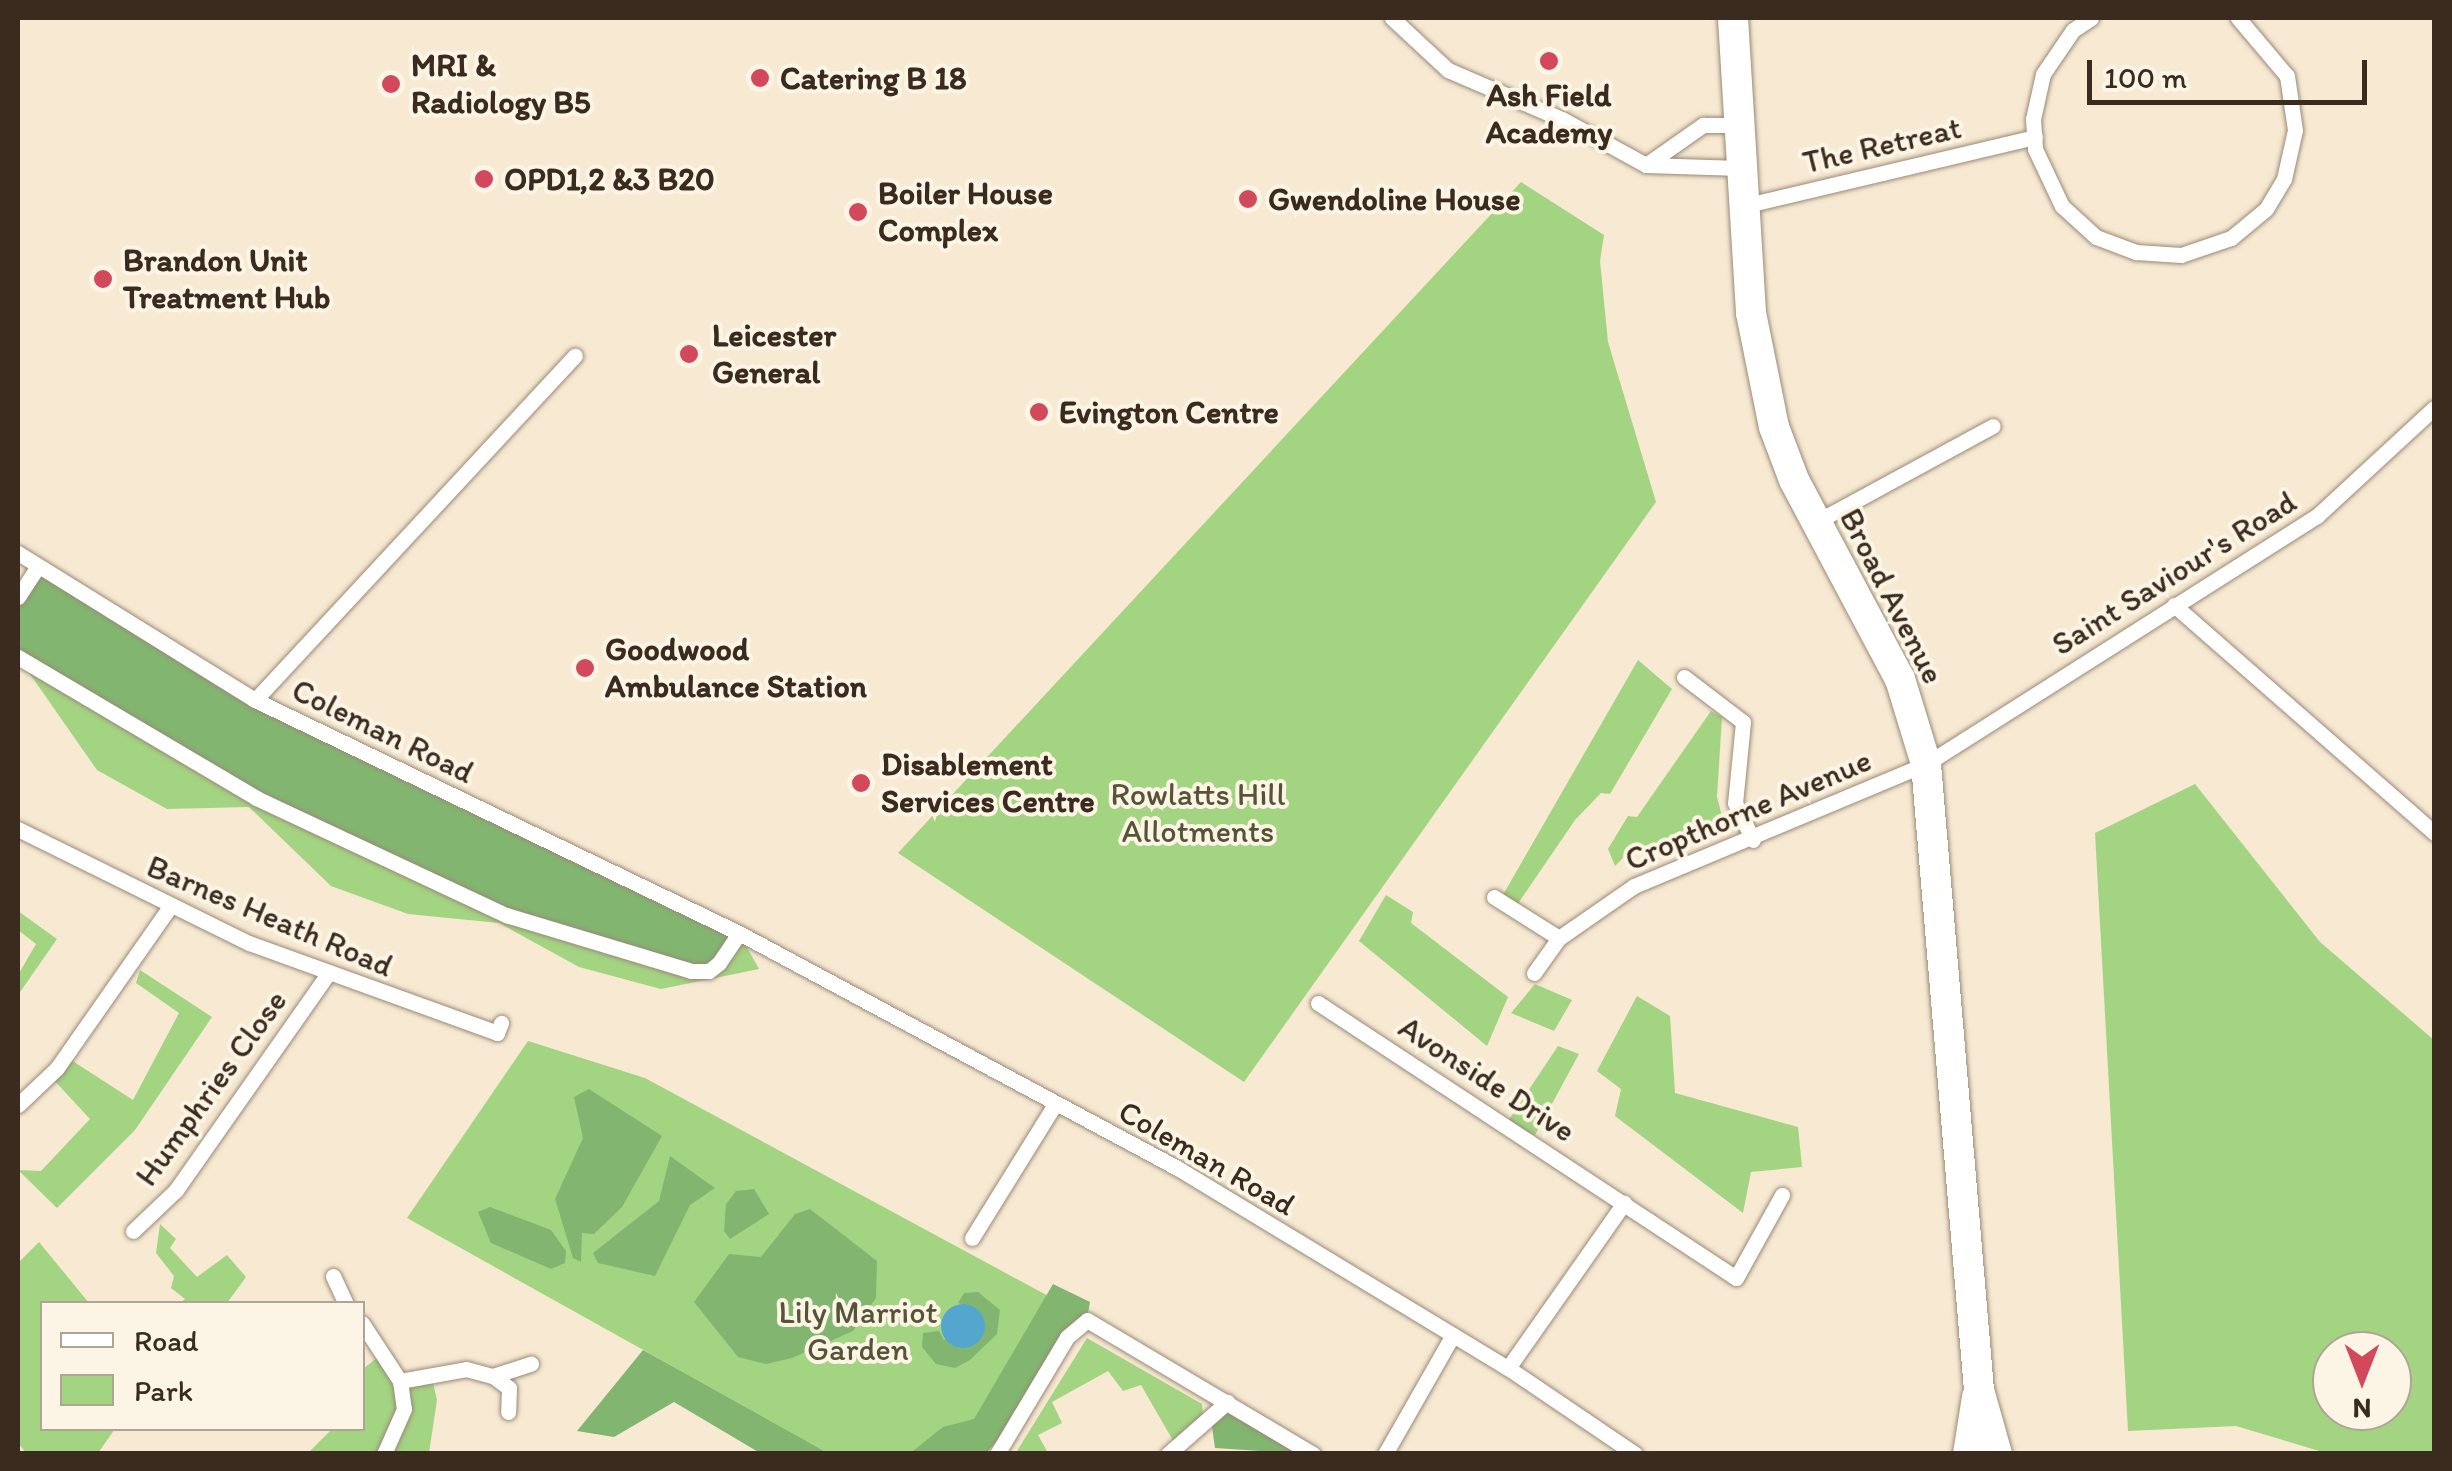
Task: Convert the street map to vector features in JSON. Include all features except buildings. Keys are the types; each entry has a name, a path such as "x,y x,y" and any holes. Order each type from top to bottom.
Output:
{"highway":[{"name":"Broad Avenue","path":"1733,18 1742,206 1759,368 1774,427 1816,522 1900,679 1926,764 1978,1390 1998,1454"},
{"name":"Broad Avenue","path":"1968,1454 1978,1390"}],"street":[{"path":"1392,18 1448,70 1562,119 1646,165 1740,168"},
{"path":"2092,18 2073,30 2043,74 2034,137 2062,206 2096,236 2136,252 2181,255 2231,238 2266,209 2284,179 2295,130 2288,76 2238,18"},
{"path":"1646,165 1703,126 1739,125"},
{"name":"The Retreat","path":"1742,206 2034,137"},
{"path":"255,700 575,356"},
{"name":"Saint Saviour's Road","path":"1926,764 2317,516 2434,408"},
{"path":"1816,522 1994,426"},
{"name":"Coleman Road","path":"18,553 255,700 738,932 901,1015 1054,1104 1179,1169 1508,1368 1635,1454"},
{"path":"18,598 38,568"},
{"path":"2174,605 2434,833"},
{"path":"18,657 256,798 506,915 691,970 709,971 738,932"},
{"path":"1684,677 1743,722 1735,804 1753,840"},
{"name":"Cropthorne Avenue","path":"1559,938 1634,886 1753,840 1926,764"},
{"name":"Barnes Heath Road","path":"20,836 168,908 329,972 497,1034 501,1023"},
{"path":"1494,896 1559,938 1534,974"},
{"path":"18,1104 65,1056 168,908"},
{"name":"Humphries Close","path":"133,1231 176,1190 329,972"},
{"name":"Avonside Drive","path":"1318,1003 1736,1278 1782,1195"},
{"path":"972,1238 1054,1104"},
{"path":"1508,1368 1624,1204"},
{"path":"332,1276 344,1301"},
{"path":"996,1454 1067,1337 1086,1320 1227,1402 1295,1449 1314,1454"},
{"path":"365,1328 400,1381 404,1410 384,1454"},
{"path":"1385,1454 1453,1336"},
{"path":"493,1376 531,1364"},
{"path":"400,1381 466,1369 493,1376 510,1388 508,1412"},
{"path":"1168,1454 1227,1402"}],"green space":[{"name":"Rowlatts Hill Allotments","path":"1521,182 1604,235 1600,261 1608,342 1656,502 1244,1082 898,853"},
{"path":"37,568 255,700 739,933 709,971 506,915 256,798 18,658 18,597"},
{"path":"18,657 739,933 759,969 661,989 579,967 499,923 408,914 331,886 249,807 167,809 97,770"},
{"path":"1638,660 1672,689 1610,794 1601,793 1575,820 1515,908 1500,900"},
{"path":"1711,711 1722,717 1717,797 1726,831 1679,847 1632,849 1615,866 1608,849 1628,816 1637,817"},
{"path":"2195,784 2320,942 2434,1040 2434,1453 2326,1453 2236,1426 2128,1431 2095,833"},
{"path":"1386,895 1413,912 1411,923 1508,997 1487,1046 1359,941"},
{"path":"18,911 57,939 18,995 18,975 36,944 18,930"},
{"path":"140,970 212,1017 135,1130 57,1208 18,1170 41,1171 90,1119 51,1077 65,1056 133,1100 179,1013 136,983"},
{"path":"1535,984 1572,1000 1554,1031 1511,1013"},
{"path":"1637,996 1670,1016 1675,1093 1798,1127 1802,1167 1751,1172 1743,1213 1615,1116 1621,1089 1597,1071"},
{"name":"Lily Marriot Garden","path":"528,1041 645,1078 1050,1297 963,1453 828,1453 407,1218"},
{"path":"1558,1046 1579,1054 1535,1135 1506,1124"},
{"path":"589,1089 662,1136 622,1207 594,1234 582,1233 581,1262 573,1258 555,1199 583,1138 574,1097"},
{"path":"670,1156 715,1188 690,1205 655,1276 598,1263 593,1253 659,1201"},
{"path":"754,1189 769,1214 730,1239 724,1231 726,1204 736,1191"},
{"path":"490,1207 551,1230 566,1251 565,1263 551,1269 491,1243 478,1212"},
{"path":"810,1209 877,1261 876,1298 853,1331 792,1358 766,1364 738,1357 694,1302 729,1254 761,1257 795,1214"},
{"path":"160,1224 176,1239 170,1248 197,1277 227,1255 246,1277 228,1301 182,1301 185,1299 171,1288 174,1276 156,1253"},
{"path":"39,1242 87,1301 40,1301 40,1431 114,1431 98,1453 26,1453 18,1443 18,1263"},
{"path":"1053,1284 1090,1302 1087,1320 1026,1410 986,1453 909,1454 943,1427 974,1419"},
{"path":"978,1292 1000,1310 997,1334 970,1360 955,1368 936,1364 922,1347 923,1333 939,1331 944,1340 973,1308 958,1303 964,1293"},
{"path":"1087,1338 1202,1404 1203,1417 1175,1444 1141,1385 1123,1391 1108,1371 1052,1402 1062,1423 1038,1435 1048,1453 1015,1454"},
{"path":"643,1350 828,1453 760,1453 674,1402 614,1437 577,1431"},
{"path":"383,1353 400,1381 431,1374 437,1400 429,1453 307,1454 330,1431 365,1431 365,1367"},
{"path":"1227,1402 1295,1444 1292,1453 1215,1448 1211,1419"}],"water":[{"path":"963,1304 979,1310 985,1326 979,1342 963,1348 947,1342 941,1326 947,1310"}],"place":[{"name":"Ash Field Academy","path":"1549,61"},
{"name":"Catering B 18","path":"760,78"},
{"name":"MRI & Radiology B5","path":"391,84"},
{"name":"OPD1,2 &3 B20","path":"484,179"},
{"name":"Gwendoline House","path":"1248,199"},
{"name":"Boiler House Complex","path":"858,212"},
{"name":"Brandon Unit Treatment Hub","path":"103,279"},
{"name":"Leicester General","path":"689,354"},
{"name":"Evington Centre","path":"1039,412"},
{"name":"Goodwood Ambulance Station","path":"585,668"},
{"name":"Disablement Services Centre","path":"861,783"}]}
